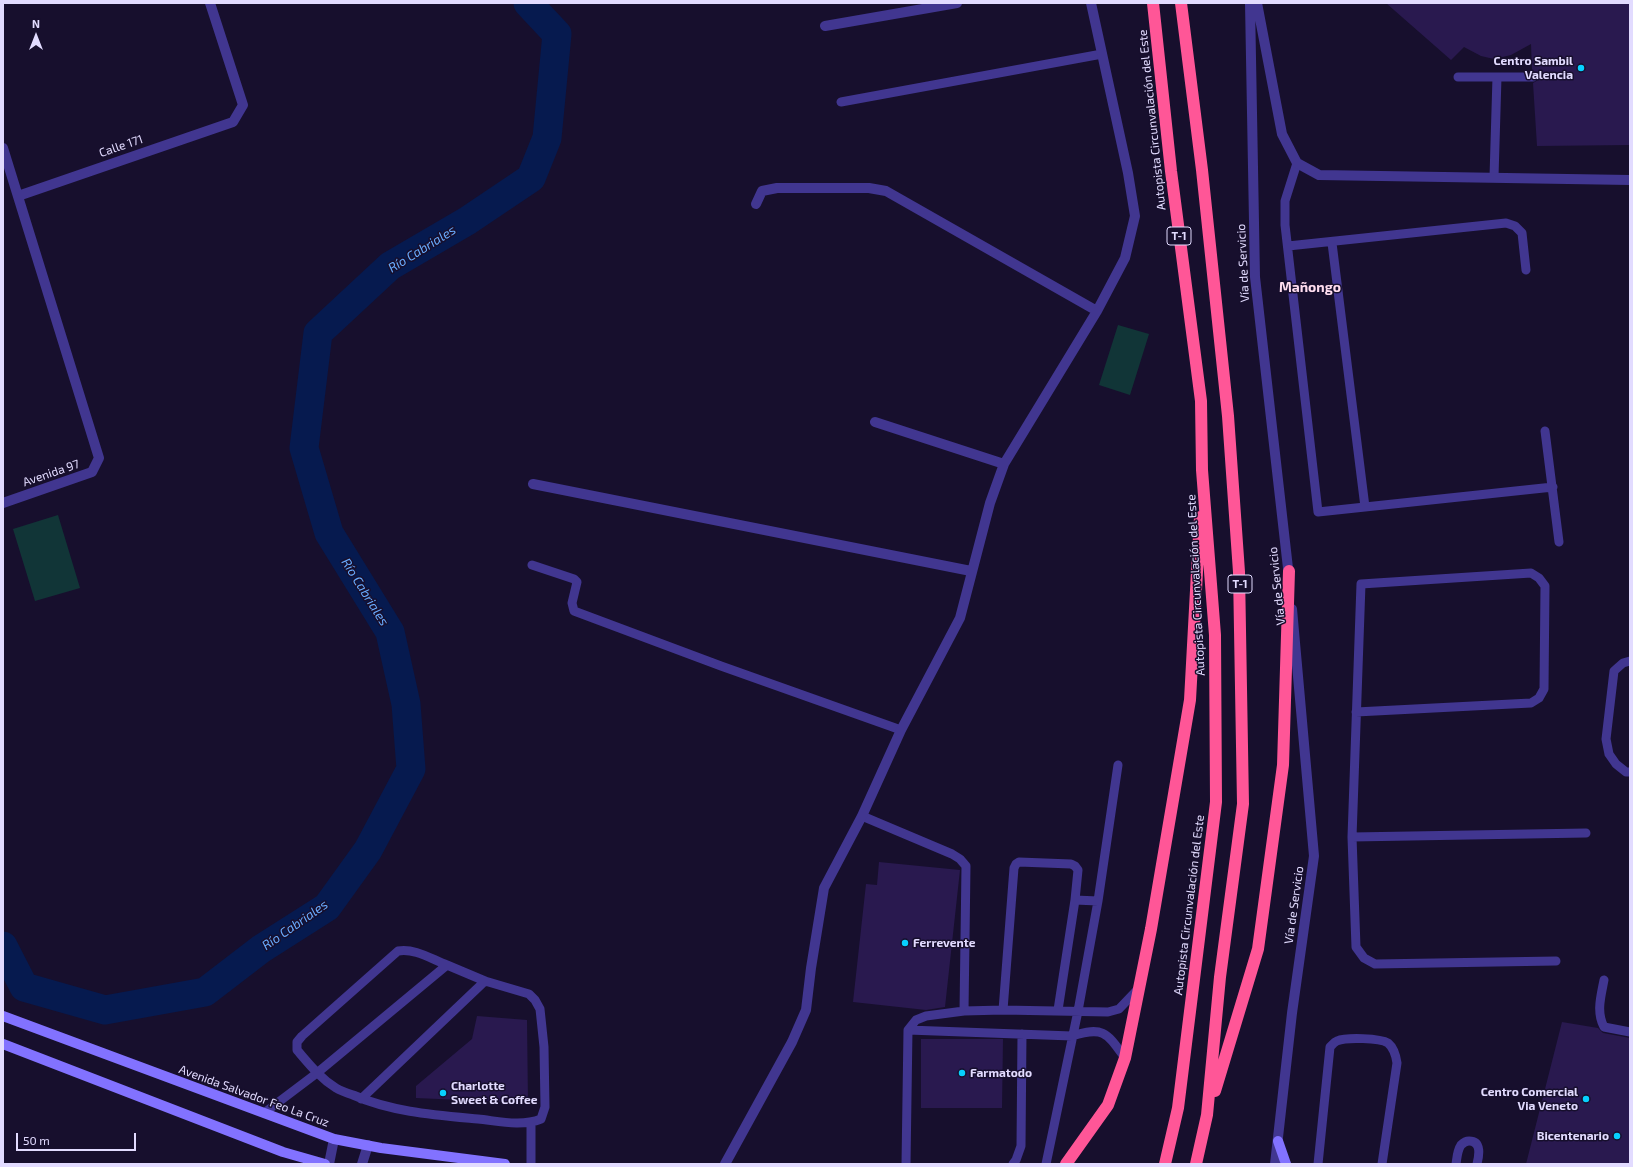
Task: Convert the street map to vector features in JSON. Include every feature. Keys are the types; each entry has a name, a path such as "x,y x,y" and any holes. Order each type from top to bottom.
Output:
{"highway":[{"name":"Autopista Circunvalación del Este","path":"1153,3 1172,178 1201,401 1202,470 1215,635 1216,802 1178,1108 1165,1164"},
{"name":"T-1","path":"1181,3 1202,170 1228,416 1240,580 1243,804 1220,977 1207,1115 1196,1164"},
{"path":"1066,1164 1108,1104 1125,1058 1151,929 1190,700 1202,470"},
{"path":"1207,1115 1258,949 1283,766 1289,571"}],"street":[{"name":"Calle 171","path":"18,196 233,122 243,105 210,3"},
{"path":"825,26 957,3"},
{"path":"725,1164 792,1042 806,1010 824,888 862,816 901,730 960,618 990,503 1004,464 1097,311 1125,258 1135,216 1128,173 1091,3"},
{"name":"Vía de Servicio","path":"1250,3 1255,277 1289,571 1314,856 1292,1013 1275,1164"},
{"path":"1257,3 1282,134 1296,163 1319,175 1630,180"},
{"path":"3,148 18,196"},
{"path":"756,204 762,191 777,188 869,188 886,191 1097,311"},
{"name":"Avenida 97","path":"3,503 92,472 99,458 18,196"},
{"path":"875,422 1004,464"},
{"path":"533,484 972,571"},
{"name":"Avenida Salvador Feo La Cruz","path":"3,1016 334,1139 505,1164"},
{"path":"3,1044 283,1152 325,1164"},
{"path":"329,1164 334,1139"},
{"path":"1278,1141 1286,1164"},
{"path":"362,1164 368,1145"}],"lane":[{"path":"841,102 1102,54"},
{"path":"1458,77 1533,77"},
{"path":"1494,177 1497,77"},
{"path":"1296,163 1285,201 1288,246 1318,512 1553,487"},
{"path":"1288,246 1332,243 1506,223 1515,226 1522,233 1526,270"},
{"path":"1332,243 1365,507"},
{"path":"1545,431 1559,542"},
{"path":"532,565 574,579 577,582 572,603 574,611 721,666 901,730"},
{"path":"1356,712 1531,703 1539,698 1544,688 1545,586 1539,578 1531,573 1361,584 1356,712 1352,837 1356,947 1364,958 1375,964 1556,961"},
{"path":"1630,662 1623,663 1614,671 1606,739 1609,754 1612,759 1626,772 1630,772"},
{"path":"1046,1164 1078,1011 1098,901 1118,766"},
{"path":"862,816 952,854 960,859 966,866 964,1011"},
{"path":"1352,837 1586,832"},
{"path":"1003,1010 1016,864 1019,862 1071,864 1078,870 1075,900 1058,1010"},
{"path":"1075,900 1098,901"},
{"path":"398,951 413,951 447,965 485,981 529,994 535,1000 540,1009 544,1047 545,1108 541,1119 531,1123 429,1114 390,1108 362,1099 336,1088 317,1073 297,1050 297,1042 398,951"},
{"path":"264,1113 317,1073 447,965"},
{"path":"1604,980 1599,1015 1604,1027 1630,1032"},
{"path":"362,1099 485,981"},
{"path":"906,1164 908,1030 916,1020 926,1016 964,1011 1058,1010 1108,1012 1119,1009 1139,988"},
{"path":"908,1030 1072,1036 1086,1031 1099,1031 1110,1037 1125,1058"},
{"path":"1013,1164 1021,1146 1022,1034"},
{"path":"1318,1164 1330,1047 1337,1041 1346,1039 1380,1040 1387,1043 1395,1054 1397,1063 1382,1164"},
{"path":"531,1123 531,1164"},
{"path":"1456,1164 1458,1151 1461,1146 1465,1142 1471,1141 1476,1143 1479,1149 1477,1164"}],"green space":[{"path":"1118,325 1149,334 1130,395 1099,385"},
{"path":"58,515 80,588 35,601 13,529"}],"building":[{"name":"Centro Sambil Valencia","path":"1386,3 1630,3 1630,145 1537,146 1533,83 1538,80 1539,77 1536,72 1532,71 1531,44 1511,55 1494,59 1481,56 1464,47 1451,60"},
{"path":"879,862 960,870 945,1007 926,1010 853,1002 866,884 877,885"},
{"path":"477,1016 527,1020 528,1103 416,1098 416,1086 472,1039"},
{"name":"Centro Comercial Via Veneto","path":"1562,1022 1598,1028 1603,1033 1630,1038 1630,1164 1526,1164"},
{"name":"Farmatodo","path":"921,1039 1003,1039 1002,1108 921,1108"}],"waterway":[{"name":"Río Cabriales","path":"3,946 24,987 105,1010 205,992 261,949 327,907 368,850 411,769 406,704 390,632 329,533 304,448 318,333 390,266 467,221 531,178 547,138 557,34 528,3"}],"place":[{"name":"Centro Sambil Valencia","path":"1581,68"},
{"name":"Ferrevente","path":"905,943"},
{"name":"Farmatodo","path":"962,1073"},
{"name":"Charlotte Sweet & Coffee","path":"443,1093"},
{"name":"Centro Comercial Via Veneto","path":"1586,1099"},
{"name":"Bicentenario","path":"1617,1136"}],"district":[{"name":"Mañongo","path":"1310,287"}]}
